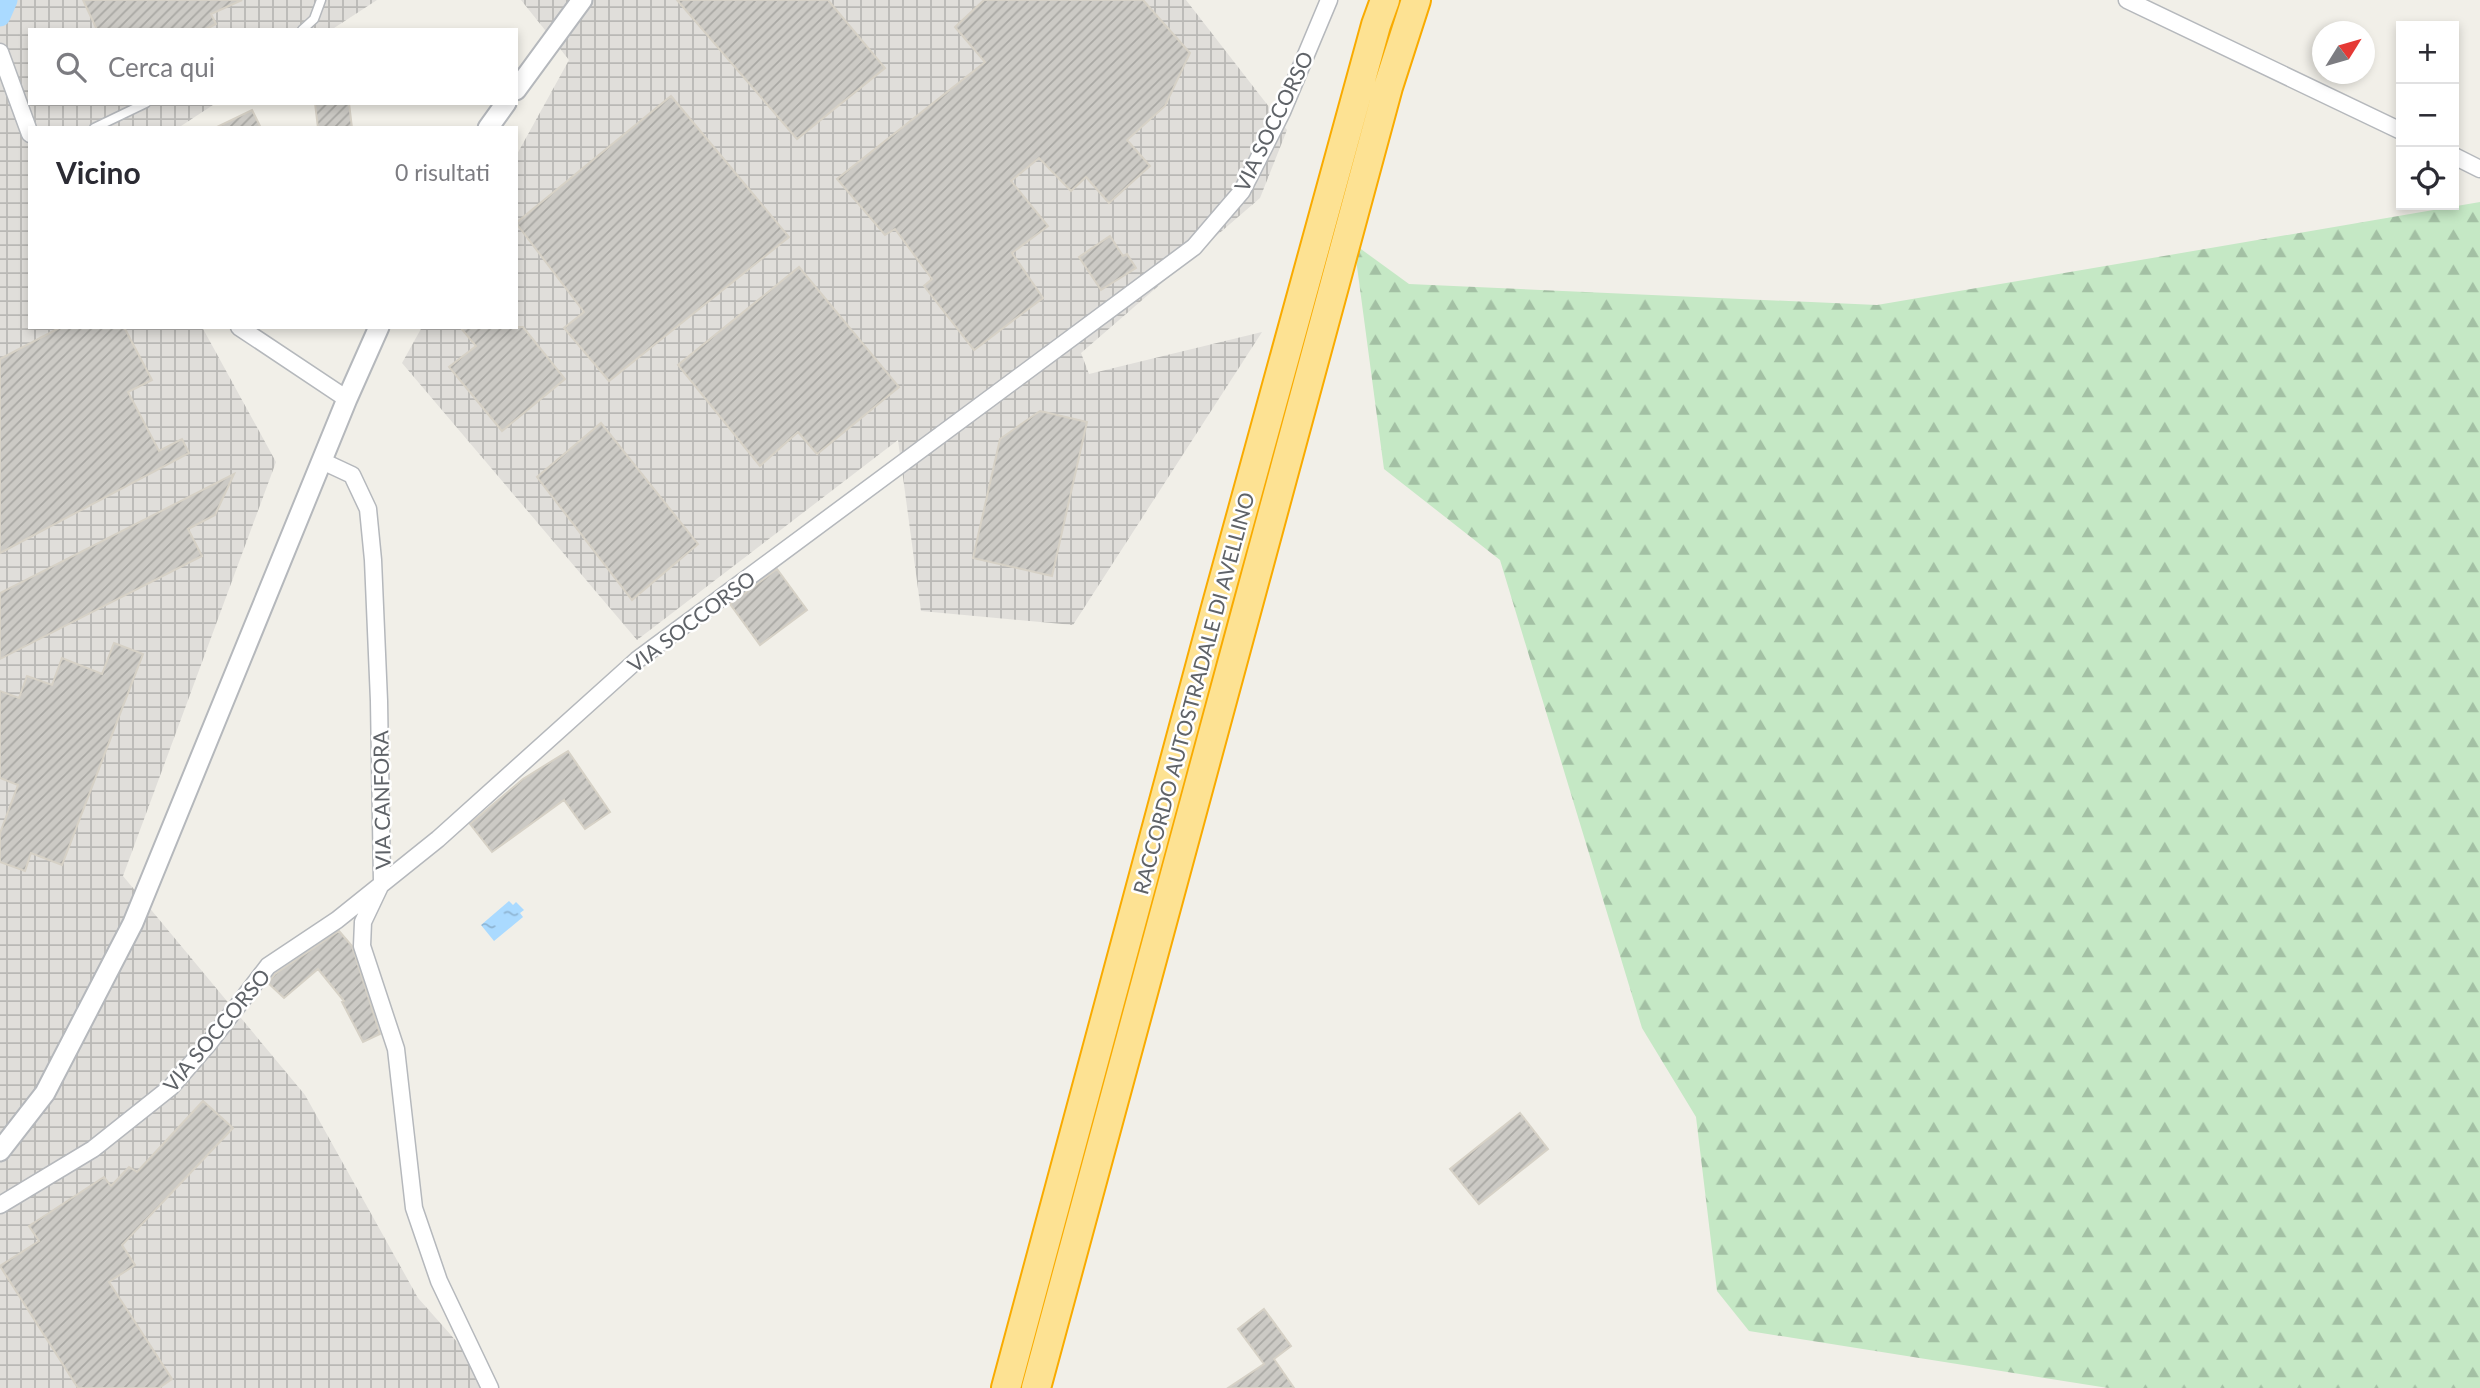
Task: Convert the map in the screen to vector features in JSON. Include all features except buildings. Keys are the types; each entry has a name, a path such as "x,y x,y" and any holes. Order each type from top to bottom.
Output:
{"highway":[{"name":"RACCORDO AUTOSTRADALE DI AVELLINO","path":"1006,1388 1232,551 1385,0"},
{"name":"RACCORDO AUTOSTRADALE DI AVELLINO","path":"1036,1388 1388,87 1416,0"}],"street":[{"path":"518,87 582,0"},
{"name":"VIA SOCCORSO","path":"0,1205 93,1149 171,1087 210,1042 268,966 337,920 438,839 637,660 1194,247 1242,191 1282,112 1329,0"},
{"path":"2127,0 2396,129"},
{"path":"0,52 28,129"},
{"path":"489,126 505,105"},
{"path":"2459,158 2480,169"},
{"path":"242,329 347,398"},
{"path":"0,1151 45,1093 133,923 347,398 378,329"},
{"name":"VIA CANFORA","path":"322,461 352,475 368,509 379,701 382,882 363,922 362,946 396,1049 414,1208 439,1281 485,1386"}],"lane":[{"path":"304,28 314,19 321,0"},
{"path":"98,126 142,105"}],"shaded area":[{"path":"0,0 377,0 334,28 28,28 28,105 213,105 181,126 28,126 28,329 203,329 276,462 123,876 305,1095 418,1298 498,1388 0,1388"},
{"path":"521,0 1186,0 1287,130 1260,198 1081,353 1089,374 1262,332 1073,625 921,611 898,440 637,640 402,363 421,329 518,329 518,152 569,60"}],"green space":[{"path":"2480,202 2480,1388 2108,1388 1749,1331 1717,1291 1696,1117 1642,1028 1500,560 1384,469 1354,244 1409,284 1877,305 2433,210 2459,210 2459,206"}],"water":[{"path":"509,901 513,905 516,902 524,910 520,913 523,917 494,941 481,925"}],"waterway":[{"path":"0,16 7,0"}]}
